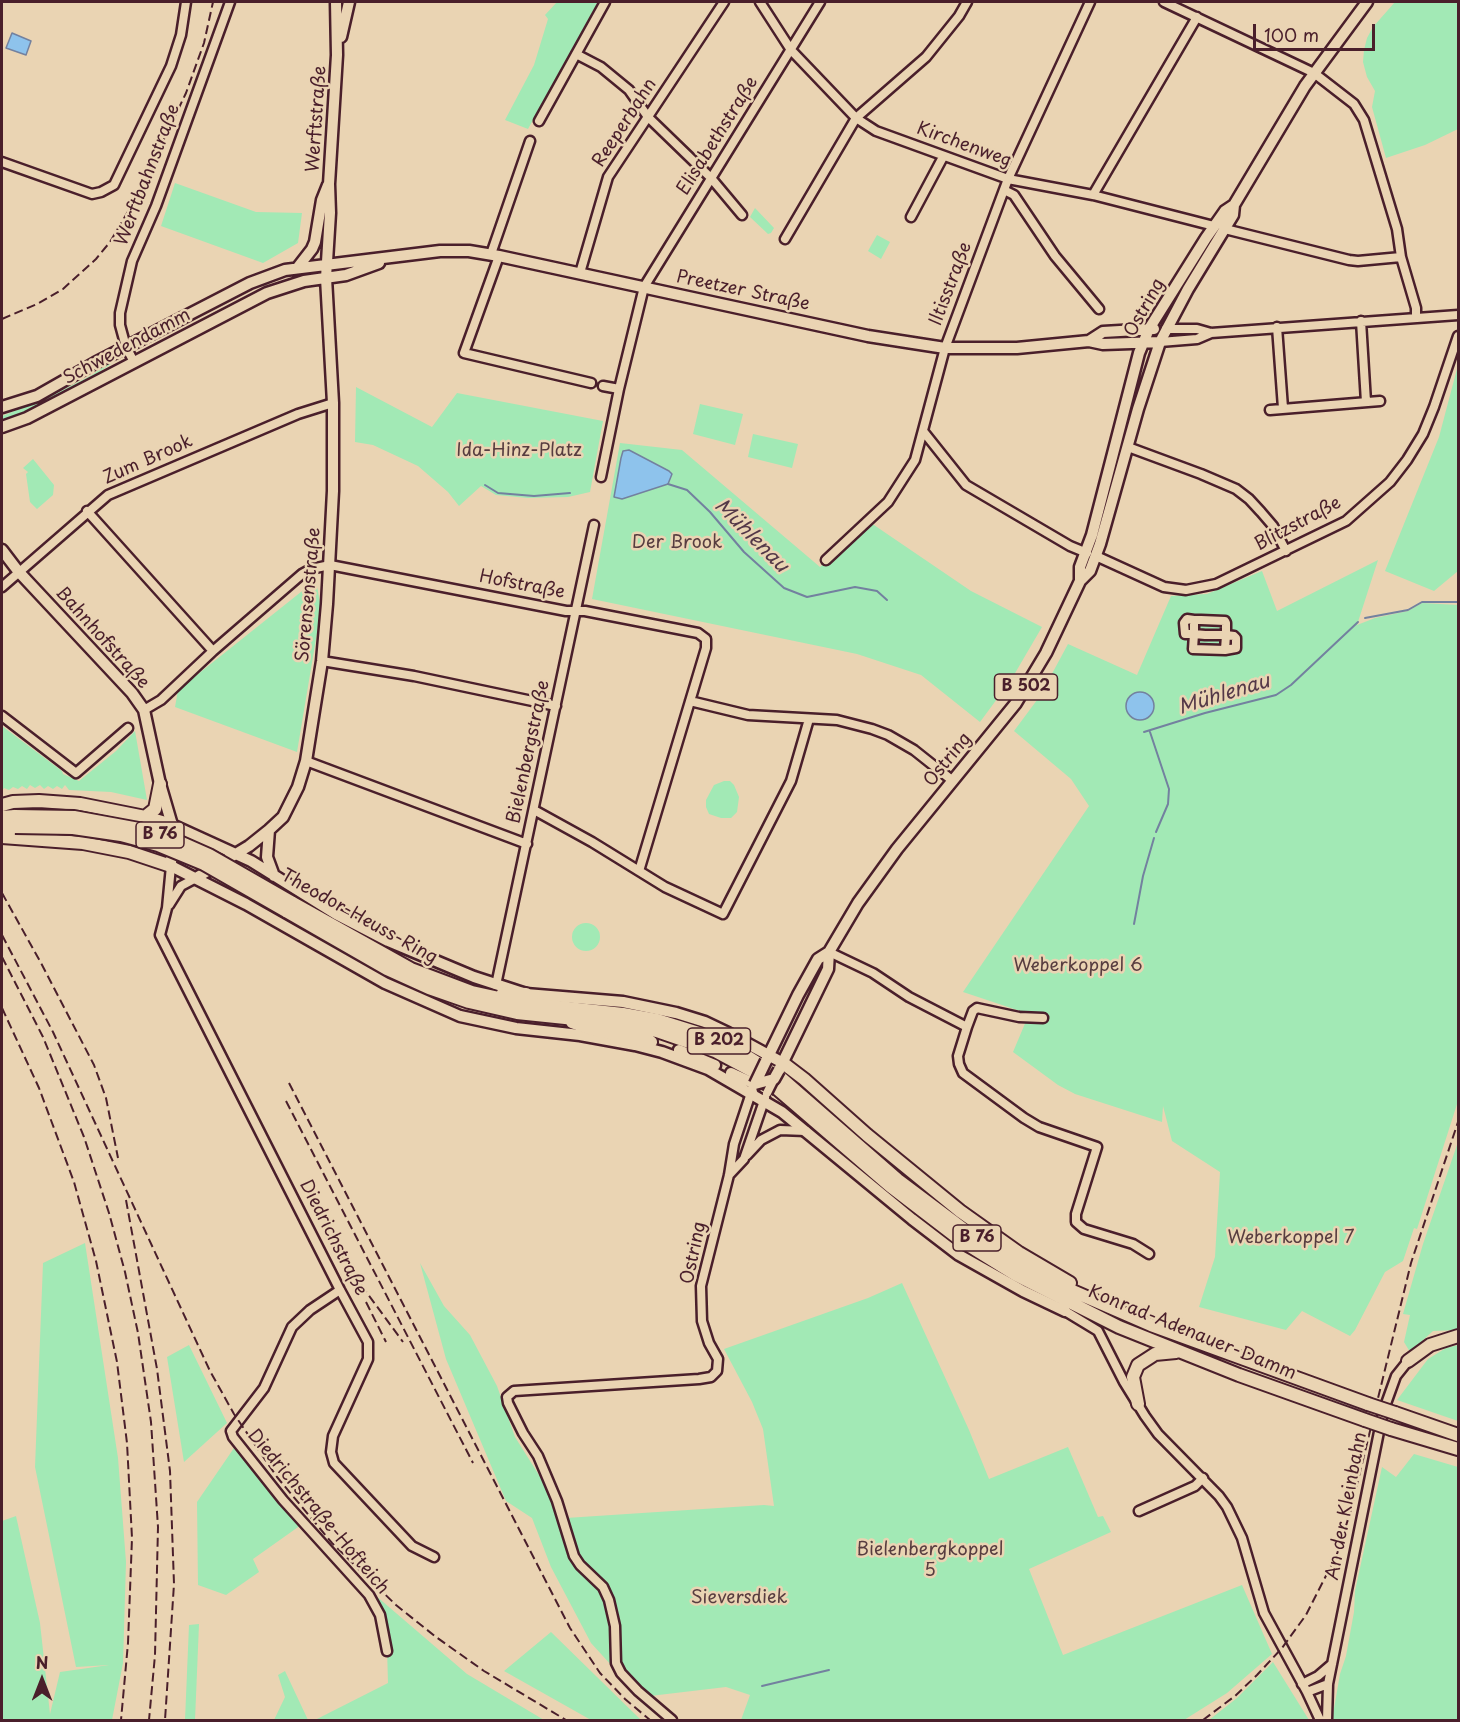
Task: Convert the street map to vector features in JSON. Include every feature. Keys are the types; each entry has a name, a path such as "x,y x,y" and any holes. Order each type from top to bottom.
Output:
{"highway":[{"name":"B 76","path":"145,817 155,809 160,784"},
{"name":"B 76","path":"2,805 13,802 59,802 104,808 172,825"},
{"name":"Theodor-Heuss-Ring","path":"2,817 15,822"},
{"name":"Theodor-Heuss-Ring","path":"2,828 15,822 74,817 140,829 175,840 209,855 387,969 429,988 487,1007 517,1013 623,1024 657,1031 715,1051 761,1077 817,1124"},
{"name":"B 76","path":"2,837 83,843 129,852 171,866"},
{"name":"Theodor-Heuss-Ring","path":"288,907 395,961 432,978 472,992 522,1003 657,1020 705,1035 766,1068 817,1124"},
{"path":"472,992 526,994"},
{"name":"B 76","path":"563,1017 576,1025 651,1042"},
{"name":"B 76","path":"779,1070 804,1079 918,1178 1002,1241 1047,1270 1084,1290 1129,1309 1151,1324"},
{"name":"Konrad-Adenauer-Damm","path":"817,1124 898,1180 970,1234 1038,1276 1151,1324 1458,1435"},
{"name":"Konrad-Adenauer-Damm","path":"817,1124 890,1186 963,1242 1016,1275 1119,1327 1179,1351 1365,1420 1458,1449"},
{"name":"B 76","path":"1065,1311 1119,1327"},
{"path":"1408,1361 1430,1346 1458,1336"},
{"path":"1138,1404 1132,1377 1138,1365 1155,1354 1179,1351"}],"main road":[{"name":"Werftstraße","path":"324,264 330,213 329,184 337,55 336,2"},
{"name":"Werftstraße","path":"337,55 349,2"},
{"name":"Ostring","path":"753,1088 818,959 829,952 872,882 1022,694 1046,653 1080,581 1090,571 1091,554 1143,343 1149,329 1219,228 1233,215 1234,204 1314,73 1367,2"},
{"name":"Werftstraße","path":"298,267 315,242 321,200 329,184"},
{"name":"Ostring","path":"1091,554 1128,447 1160,342 1219,228"},
{"name":"Werftstraße","path":"315,242 324,264"},
{"name":"Preetzer Straße","path":"324,264 393,258 440,250 469,251 868,336 945,348 1017,348 1089,341 1103,344 1160,342"},
{"name":"Preetzer Straße","path":"326,278 346,275 393,258"},
{"name":"Schwedendamm","path":"2,407 37,396 250,283 298,267 324,264"},
{"name":"Sörensenstraße","path":"196,879 237,854 269,830 287,811 306,761 322,661 330,565 334,447 324,264"},
{"name":"Schwedendamm","path":"2,427 27,418 267,293 304,281 326,278"},
{"name":"Preetzer Straße","path":"1089,341 1103,332 1166,329"},
{"name":"Bahnhofstraße","path":"2,550 18,571 132,693 144,710 160,784 172,825 171,866"},
{"path":"172,825 237,854 379,937 496,985 526,994 623,1002 657,1008 705,1022 768,1058"},
{"path":"269,830 267,857 274,876"},
{"path":"171,866 246,904 376,978 460,1016 516,1028 610,1040 662,1052 753,1088"},
{"name":"Ostring","path":"779,1070 828,969 829,952"},
{"path":"651,1042 694,1055 743,1080 766,1097"},
{"path":"662,1052 694,1055"},
{"name":"B 76","path":"768,1058 779,1070"},
{"path":"753,1088 779,1070"},
{"name":"Konrad-Adenauer-Damm","path":"766,1097 782,1112 817,1124 912,1220 959,1255 1015,1287 1065,1311"}],"street":[{"path":"2,162 92,194 114,185 171,66 181,35 186,2"},
{"name":"Werftbahnstraße","path":"134,362 126,347 120,325 120,313 132,261 156,206 230,2"},
{"path":"539,121 605,2"},
{"name":"Reeperbahn","path":"580,273 609,177 724,2"},
{"name":"Kirchenweg","path":"760,2 791,50 856,118 876,131 1008,179 1093,195 1349,260 1401,257"},
{"name":"Elisabethstraße","path":"644,287 820,2"},
{"path":"785,239 856,118 926,57 959,16 967,2"},
{"name":"Iltisstraße","path":"826,560 888,501 915,460 945,348 1008,179 1090,2"},
{"path":"1164,2 1314,73 1354,104 1364,120 1397,229 1401,257 1416,308 1416,317"},
{"path":"1093,195 1197,17"},
{"path":"576,54 601,67 629,90 648,117 711,178 742,215"},
{"path":"530,141 464,353 591,383"},
{"path":"911,217 943,157"},
{"path":"1004,190 1014,195 1055,256 1099,309"},
{"path":"250,283 267,293"},
{"path":"601,477 619,389 644,287"},
{"name":"Preetzer Straße","path":"1160,342 1197,339 1211,333 1277,327 1458,315"},
{"path":"1361,321 1366,402"},
{"path":"1277,327 1283,408"},
{"name":"Preetzer Straße","path":"1166,329 1197,329 1211,333"},
{"name":"Blitzstraße","path":"922,435 966,485 1061,540 1164,587 1186,590 1216,584 1346,520 1390,482 1423,434 1458,336"},
{"path":"603,386 619,389"},
{"path":"1270,410 1380,401"},
{"name":"Zum Brook","path":"2,587 87,511 116,490 298,414 333,403"},
{"path":"1128,447 1236,489 1249,499 1273,526 1286,551"},
{"path":"87,511 213,651"},
{"name":"Bielenbergstraße","path":"496,985 594,525"},
{"path":"144,710 161,700 213,651 302,574 311,569 330,565"},
{"name":"Hofstraße","path":"330,565 698,633 706,639 706,648 690,701"},
{"path":"1196,620 1196,634 1198,649 1225,650 1226,635 1225,621 1213,621 1196,620 1185,620 1185,634 1196,634 1213,635 1226,635"},
{"path":"1212,649 1213,621"},
{"path":"322,661 414,676 556,706"},
{"path":"639,871 690,701 748,716 837,720 888,735 914,750 953,781"},
{"path":"2,716 76,773 128,728"},
{"path":"534,810 665,887 723,914 790,782 809,719"},
{"path":"306,761 527,844"},
{"name":"Diedrichstraße","path":"171,866 167,908 160,935 368,1341 368,1359 333,1436 331,1452 334,1463 412,1546 434,1557"},
{"name":"Diedrichstraße","path":"167,908 182,886 196,879"},
{"path":"829,952 873,973 909,997 967,1027"},
{"path":"1043,1018 1019,1017 977,1008 973,1011 967,1027 958,1056 958,1064 963,1073 1039,1127 1097,1147 1076,1214 1076,1222 1084,1229 1133,1244 1149,1254"},
{"name":"Ostring","path":"745,1157 766,1097 779,1070"},
{"name":"Ostring","path":"672,1720 621,1673 616,1663 615,1626 609,1600 603,1587 574,1556 557,1501 538,1456 523,1433 507,1397 514,1391 699,1379 711,1377 717,1371 718,1359 709,1343 702,1322 701,1286 729,1175 734,1144 753,1088"},
{"name":"Ostring","path":"729,1175 760,1140 780,1130 817,1124"},
{"name":"Diedrichstraße-Hofteich","path":"340,1290 310,1310 292,1327 264,1388 231,1431 233,1437 283,1500 369,1595 380,1615 387,1651"},
{"path":"1065,1311 1098,1331 1124,1382 1158,1434 1220,1496 1234,1519 1242,1539 1264,1613 1320,1720"},
{"name":"An der Kleinbahn","path":"1327,1720 1328,1684 1383,1412 1396,1376 1408,1361"},
{"path":"1139,1511 1195,1486 1203,1479"},
{"path":"1304,1688 1332,1664"},
{"path":"1304,1688 1328,1684"}],"green space":[{"path":"557,2 598,2 528,129 505,120 534,65 548,19 545,15"},
{"path":"1395,2 1458,2 1458,129 1425,145 1386,158 1372,107 1375,91 1367,77 1363,62 1367,38 1373,27"},
{"path":"175,183 256,212 302,213 298,243 263,263 161,226"},
{"path":"755,208 774,228 771,233 768,234 750,217"},
{"path":"877,235 890,242 881,259 868,251"},
{"path":"112,360 114,362 80,385 2,423 2,416 45,399 92,375"},
{"path":"1458,365 1458,571 1434,591 1385,571 1439,437"},
{"name":"Ida-Hinz-Platz","path":"356,387 432,427 457,393 603,421 590,492 568,497 528,498 496,495 481,486 459,506 448,492 418,466 373,445 355,442"},
{"path":"700,404 743,414 735,445 693,434"},
{"path":"753,434 798,444 792,468 748,457"},
{"name":"Der Brook","path":"620,443 682,450 820,567 871,523 971,591 1042,627 1011,680 980,722 921,675 857,654 592,599"},
{"path":"33,459 54,485 53,495 37,509 30,502 26,474 28,472 23,468"},
{"path":"1378,560 1357,625 1375,618 1408,611 1422,603 1458,605 1458,1101 1417,1229 1414,1228 1403,1261 1385,1272 1350,1336 1302,1311 1286,1330 1199,1307 1215,1257 1220,1172 1172,1141 1163,1106 1162,1122 1075,1094 1058,1085 1013,1052 1029,1014 963,992 1089,806 1071,779 1014,731 1040,696 1068,644 1137,675 1171,596 1207,594 1262,571 1277,611"},
{"path":"316,580 321,609 297,752 175,707 178,690"},
{"path":"2,726 63,774 79,781 116,751 135,731 147,800 111,792 69,790 65,785 62,789 57,786 53,789 48,786 44,789 40,785 35,788 30,785 27,789 22,786 9,790 4,788 2,791"},
{"path":"730,781 734,785 739,797 737,812 731,818 709,814 706,807 706,800 714,785"},
{"path":"586,923 596,927 600,937 596,947 586,951 576,947 572,937 576,927"},
{"path":"1458,1142 1458,1330 1433,1331 1410,1352 1404,1342 1410,1315 1403,1314 1423,1244"},
{"path":"85,1243 118,1458 126,1562 123,1663 112,1720 2,1720 2,1521 16,1516 40,1623 50,1714 60,1672 109,1665 76,1667 35,1467 43,1263"},
{"name":"Bielenbergkoppel 5","path":"420,1263 444,1306 470,1335 497,1386 515,1437 566,1518 774,1506 763,1429 752,1402 724,1349 868,1298 902,1283 989,1479 1068,1447 1098,1517 1103,1516 1111,1532 1029,1569 1063,1655 1242,1585 1272,1654 1227,1693 1184,1720 741,1720 750,1695 726,1687 650,1696 628,1676 620,1662 612,1666 591,1643 551,1567 532,1518 506,1501 446,1359"},
{"path":"189,1345 227,1423 184,1462 167,1357"},
{"path":"1458,1345 1458,1421 1397,1400 1428,1359 1446,1348"},
{"path":"234,1448 301,1525 253,1559 259,1572 226,1595 198,1585 197,1502"},
{"path":"1414,1454 1458,1467 1458,1720 1332,1720 1354,1612 1355,1591 1382,1467 1396,1477"},
{"path":"375,1595 467,1674 544,1720 315,1720 388,1683 387,1648"},
{"path":"199,1624 195,1720 185,1720 189,1625"},
{"path":"551,1632 641,1720 591,1720 504,1671"},
{"path":"1273,1662 1309,1720 1209,1720 1237,1698"},
{"path":"285,1671 308,1720 274,1720 285,1697 278,1675"}],"water":[{"path":"12,33 31,41 26,55 6,48"},
{"path":"629,450 669,471 672,474 668,484 622,499 614,497 623,451"},
{"path":"1140,692 1150,696 1154,706 1150,716 1140,720 1130,716 1126,706 1130,696"}],"waterway":[{"name":"Mühlenau","path":"668,484 687,490 710,512 744,552 784,588 807,597 855,587 877,591 887,600"},
{"path":"485,485 498,493 534,496 570,493"},
{"name":"Mühlenau","path":"1365,618 1408,610 1422,602 1458,602"},
{"name":"Mühlenau","path":"1144,732 1205,713 1276,695 1291,685 1358,622"},
{"path":"1150,732 1169,789 1168,804 1156,832"},
{"name":"Mühlenau","path":"1134,924 1143,876 1154,838"},
{"path":"762,1686 829,1670"}],"railway":[{"path":"2,319 37,304 63,289 96,259 110,242 136,198 186,93 204,43 213,2"},
{"path":"2,893 94,1065 106,1098 118,1158"},
{"path":"2,935 53,1032 210,1371 234,1414 277,1477 332,1543 396,1605 484,1671 566,1720"},
{"path":"2,957 43,1037 84,1137 109,1213 138,1333 151,1422 158,1527 155,1655 149,1720"},
{"path":"2,1008 39,1088 74,1182 96,1261 117,1362 127,1443 132,1538 128,1643 121,1720"},
{"path":"289,1083 570,1628 600,1673 625,1699 650,1720"},
{"path":"286,1101 473,1463"},
{"path":"1203,1720 1235,1696 1282,1648 1306,1615 1337,1554 1350,1513 1411,1263 1458,1122"},
{"path":"126,1200 157,1369 170,1471 174,1584 165,1720"},
{"path":"339,1251 403,1342"},
{"path":"366,1302 386,1342"}],"park label":[{"name":"Weberkoppel 6","path":"1078,966"},
{"name":"Weberkoppel 7","path":"1291,1238"},
{"name":"Sieversdiek","path":"739,1598"}]}
